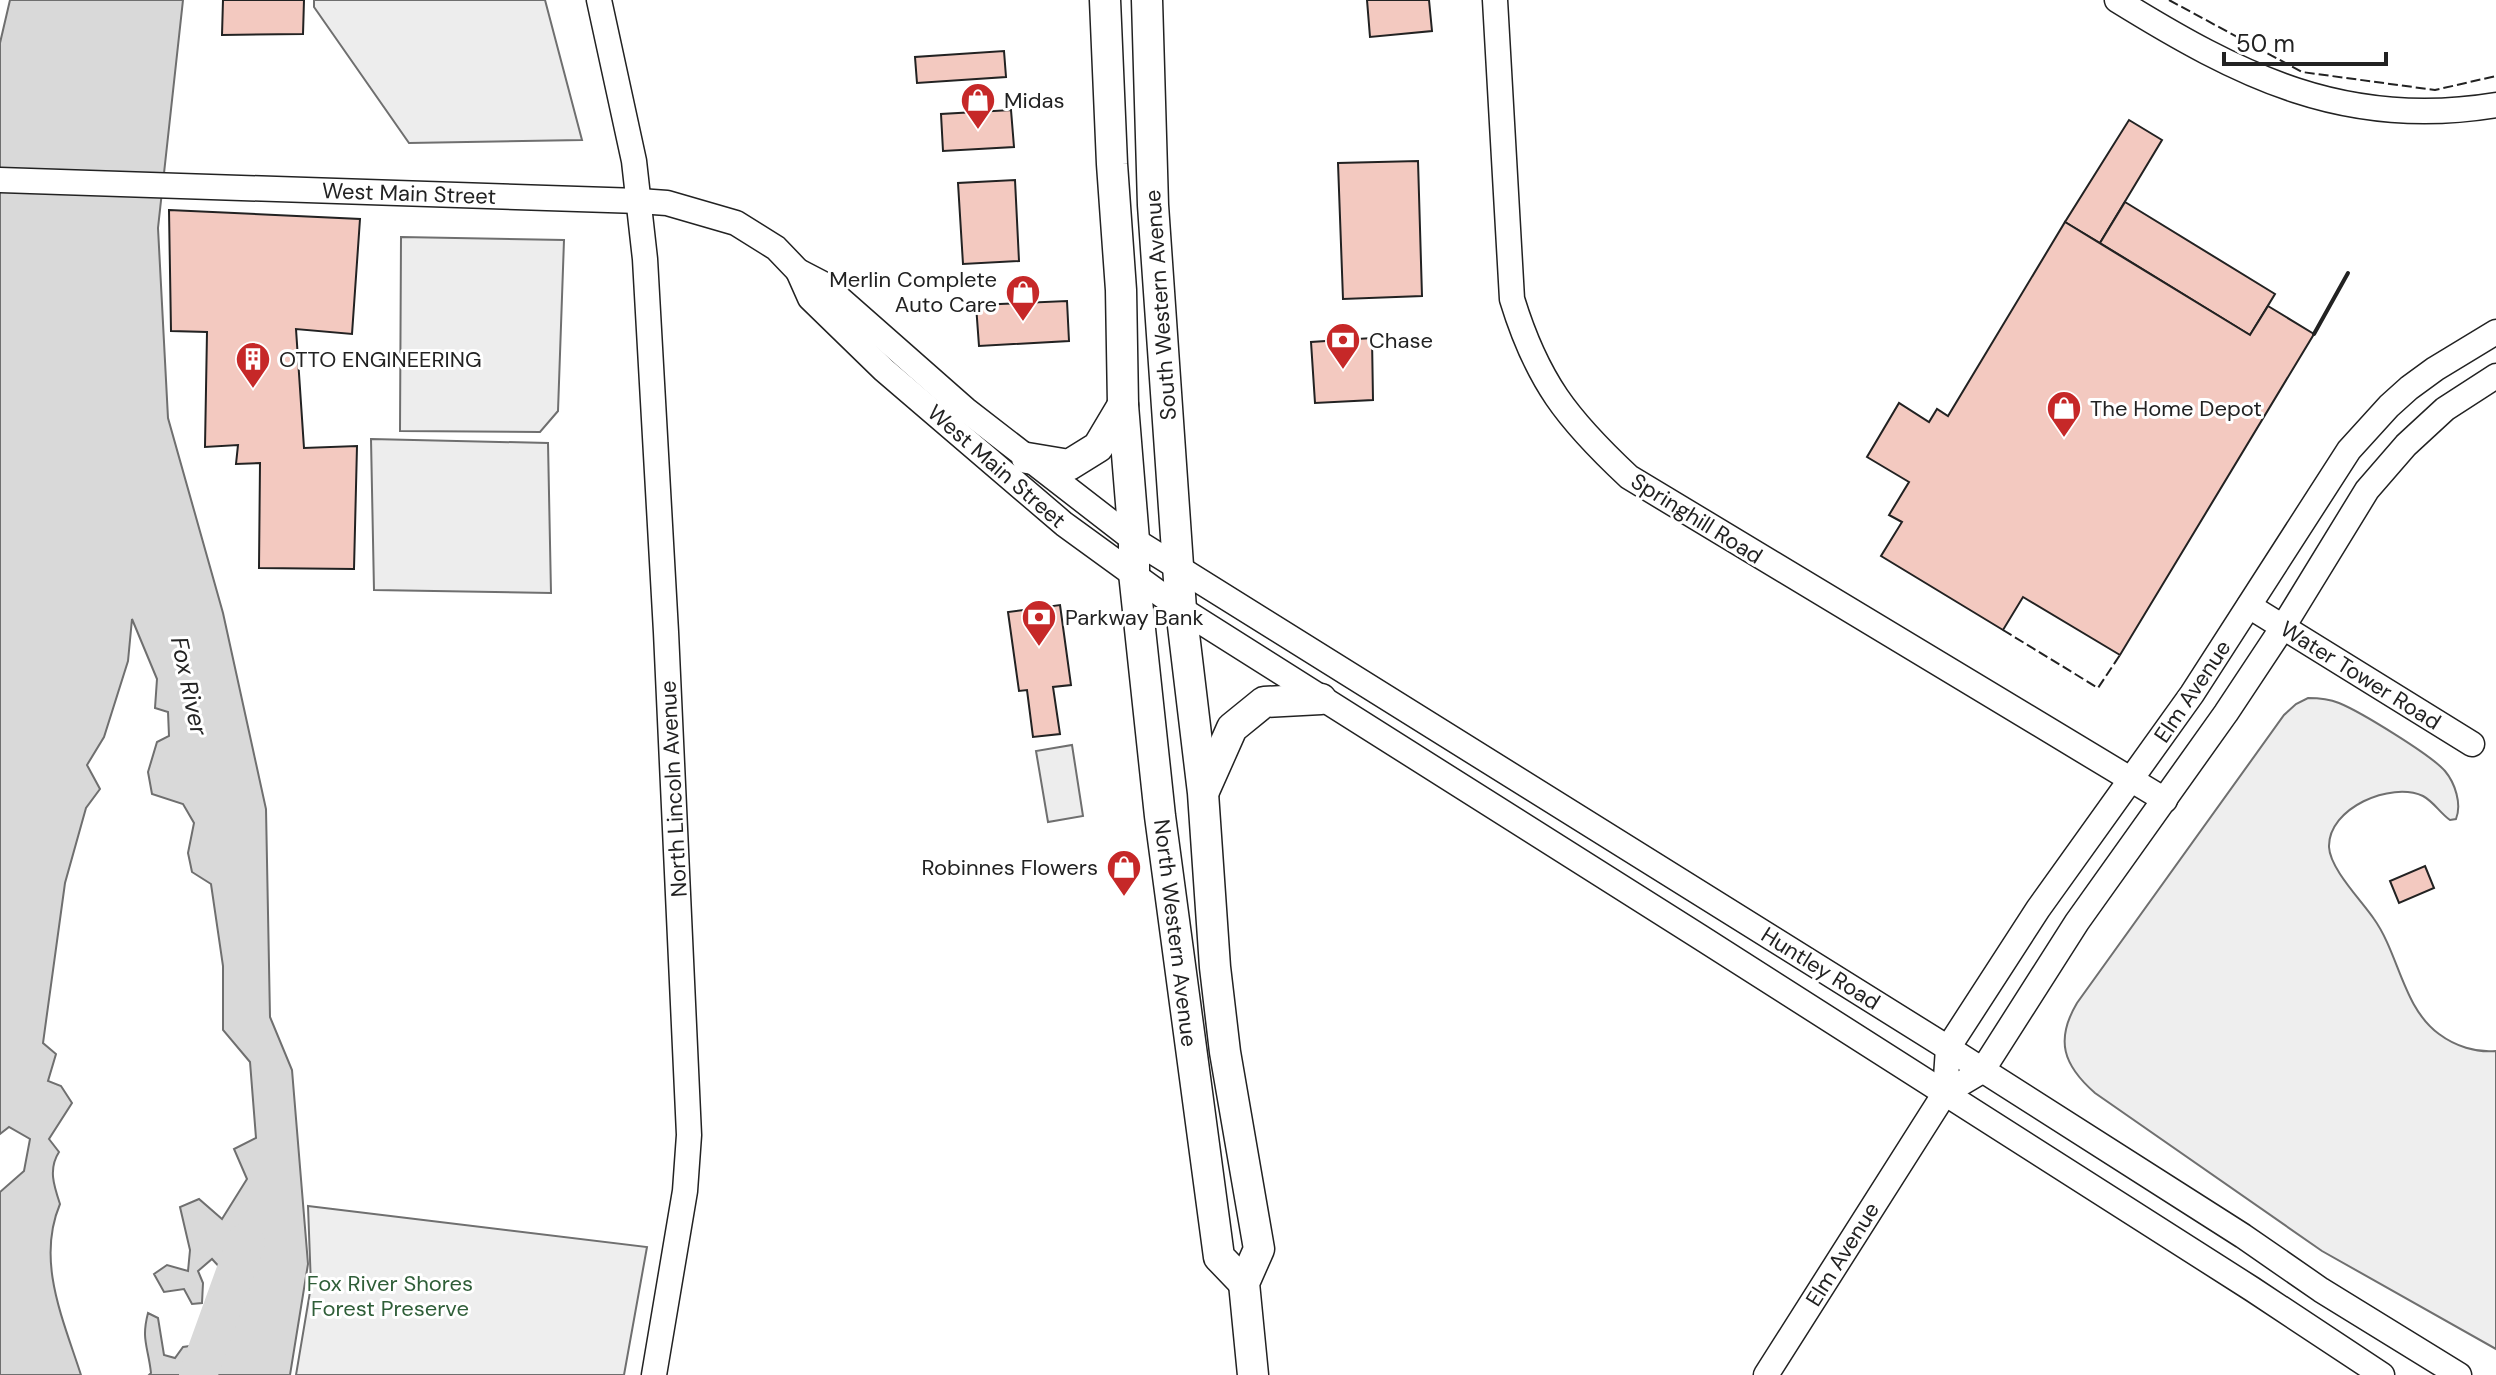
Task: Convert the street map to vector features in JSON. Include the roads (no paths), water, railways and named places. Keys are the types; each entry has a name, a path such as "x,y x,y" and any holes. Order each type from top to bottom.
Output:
{"main road":[{"name":"South Western Avenue","path":"1105,0 1121,290 1123,405 1134,573"},
{"name":"South Western Avenue","path":"1147,0 1153,192 1181,609"},
{"path":"1027,458 1069,465 1098,447 1123,405"},
{"name":"North Western Avenue","path":"1134,573 1160,816 1219,1257 1244,1283"},
{"name":"North Western Avenue","path":"1181,609 1203,793 1215,967 1225,1052 1259,1249 1244,1283 1253,1375"},
{"path":"1203,793 1232,728 1264,702 1321,699"}],"street":[{"name":"North Lincoln Avenue","path":"599,0 623,107 645,259 689,1135 685,1191 654,1375"},
{"name":"Springhill Road","path":"1495,0 1512,299 1525,343 1544,380 1569,416 1629,477 2165,800"},
{"path":"2117,0 2212,57 2301,93 2338,102 2405,110 2496,105"},
{"name":"West Main Street","path":"0,180 639,201 667,203 736,223 776,248 798,271 823,284 898,352 1027,458 1178,570"},
{"name":"West Main Street","path":"798,271 810,298 884,370 1064,524 1181,609"},
{"name":"Elm Avenue","path":"1945,1093 1948,1048 2038,909 2192,694 2327,480 2389,406 2435,369 2496,332"},
{"name":"Elm Avenue","path":"1766,1375 1945,1093 1982,1071 2077,922 2283,627 2367,490 2406,445 2445,409 2496,376"},
{"name":"Huntley Road","path":"1178,570 1543,793 2459,1375"},
{"name":"Water Tower Road","path":"2249,606 2472,744"},
{"name":"Huntley Road","path":"1181,609 1945,1093 2382,1375"}],"water":[{"path":"10,0 183,0 158,228 168,418 223,613 266,809 270,1017 292,1070 308,1264 290,1375 149,1375 145,1337 148,1313 158,1318 164,1355 175,1358 183,1347 197,1345 206,1321 222,1328 230,1295 224,1272 212,1259 198,1271 203,1283 202,1303 192,1304 184,1289 164,1292 154,1274 167,1265 188,1271 190,1250 180,1207 199,1199 222,1219 247,1179 234,1149 256,1138 250,1062 223,1030 223,966 211,884 192,872 188,853 194,823 183,804 152,794 148,772 157,742 169,736 168,712 155,708 157,679 132,619 128,661 104,737 87,765 100,789 86,808 65,883 43,1043 56,1054 48,1081 61,1086 72,1103 49,1139 59,1152 53,1171 60,1204 53,1225 51,1268 60,1311 81,1375 0,1375 0,1192 24,1171 30,1139 9,1127 0,1134 0,43"}],"waterway":[{"name":"Fox River","path":"198,1375 246,1242"}],"place":[{"name":"Midas","path":"978,131"},
{"name":"Merlin Complete Auto Care","path":"1023,323"},
{"name":"Chase","path":"1343,371"},
{"name":"OTTO ENGINEERING","path":"253,390"},
{"name":"The Home Depot","path":"2064,439"},
{"name":"Parkway Bank","path":"1039,648"},
{"name":"Robinnes Flowers","path":"1124,898"}],"park label":[{"name":"Fox River Shores Forest Preserve","path":"390,1296"}]}
